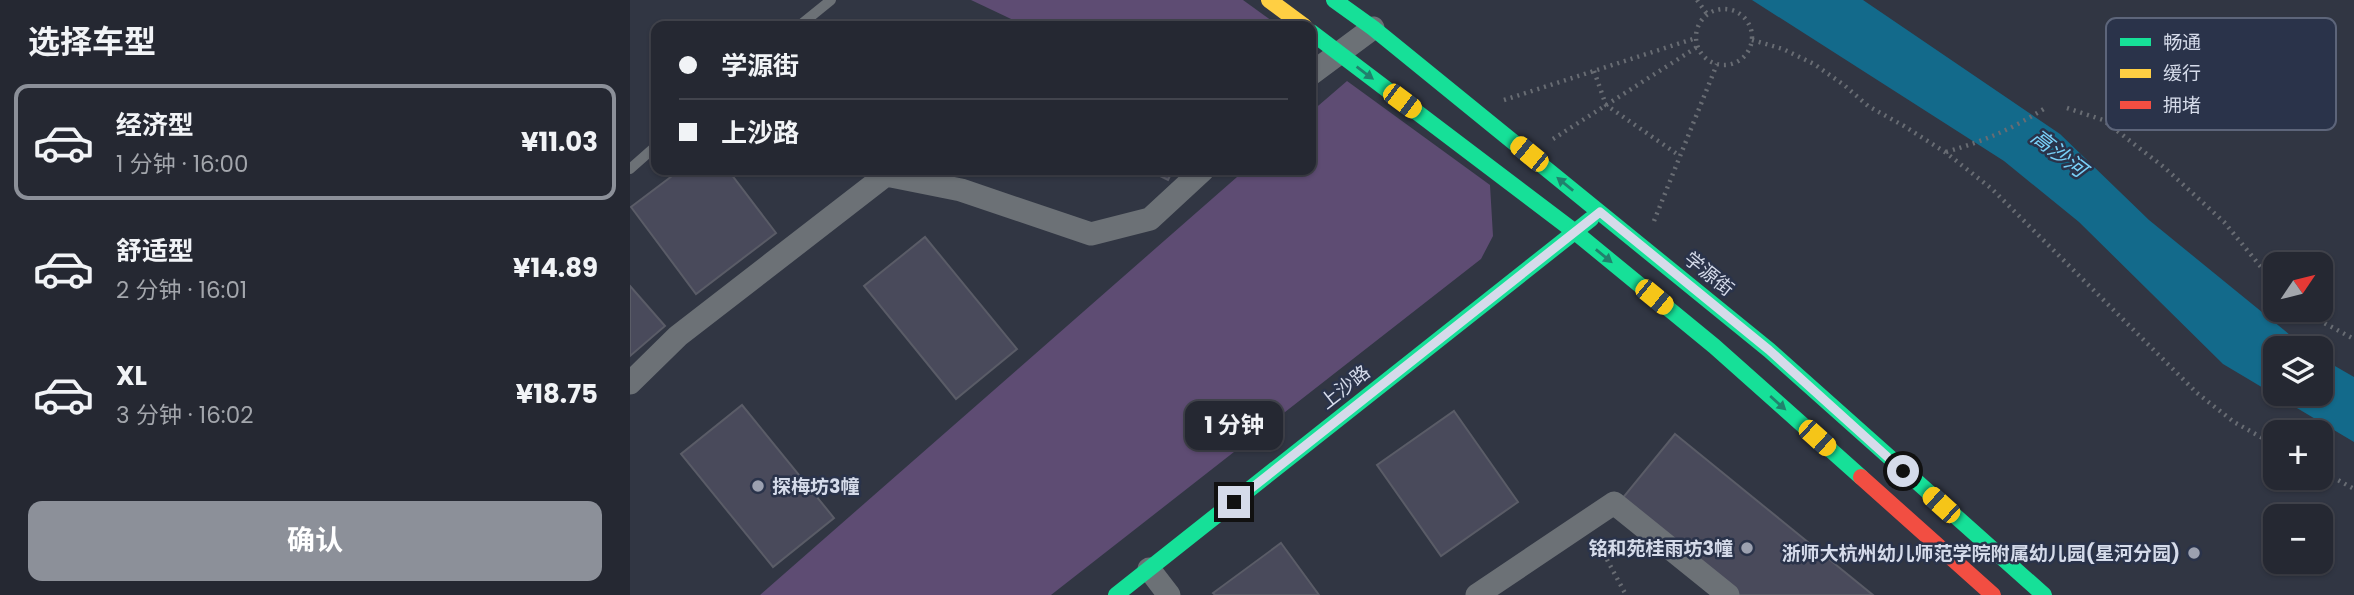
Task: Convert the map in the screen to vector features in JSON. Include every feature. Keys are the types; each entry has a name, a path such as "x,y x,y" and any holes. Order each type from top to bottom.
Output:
{"main road":[{"path":"1269,0 1297,21"},
{"name":"学源街","path":"1334,0 1373,28 1769,350 2044,595"},
{"path":"1316,36 1575,232 1714,346 1983,592"},
{"name":"上沙路","path":"1116,595 1600,212"}],"street":[{"path":"1316,70 1373,28"},
{"path":"630,383 678,336 886,175 961,190 1091,234 1150,219 1198,175"},
{"path":"1477,595 1614,503 1728,595"},
{"path":"1983,592 2005,561"},
{"path":"1149,569 1169,595"}],"lane":[{"path":"805,21 831,0"},
{"path":"630,169 651,150"}],"path":[{"path":"1697,0 1707,14"},
{"path":"1724,8 1733,10 1747,22 1752,40 1744,57 1727,65 1709,61 1697,47 1696,38 1696,29 1707,14 1724,8"},
{"path":"1474,110 1696,38"},
{"path":"1752,40 1783,49 1814,64 1868,106 1945,152 1992,189 2197,394 2234,422 2263,438"},
{"path":"1529,154 1697,47"},
{"path":"1644,248 1717,64"},
{"path":"1594,71 1606,105 1680,156"},
{"path":"1945,152 1989,140 2046,107"},
{"path":"2067,108 2106,122"},
{"path":"2116,130 2165,167 2224,222 2263,269"},
{"path":"2322,322 2354,339"},
{"path":"2333,477 2354,489"},
{"path":"1587,521 1626,595"}],"shaded area":[{"path":"971,0 1243,0 1272,21 1015,21"},
{"path":"1347,81 1490,185 1493,236 1481,259 1051,595 760,595 1239,175 1316,175 1316,108"}],"water":[{"name":"高沙河","path":"1752,0 1863,0 2060,134 2149,220 2263,313 2263,322 2274,322 2291,336 2263,336 2263,388 2223,364 2079,222 2004,161"},
{"path":"2333,365 2354,377 2354,442 2333,429 2333,420 2317,420 2294,406 2333,406"}],"building":[{"path":"673,175 732,175 776,233 696,294 631,207"},
{"path":"1158,175 1170,175 1168,180"},
{"path":"925,237 1017,349 956,399 864,286"},
{"path":"630,286 665,326 630,356"},
{"name":"探梅坊3幢","path":"742,405 834,518 773,567 681,454"},
{"path":"1454,411 1518,502 1441,556 1377,465"},
{"name":"铭和苑桂雨坊3幢","path":"1675,434 1873,595 1737,595 1621,500"},
{"path":"1281,543 1319,595 1213,593"}],"traffic: fast":[{"path":"1334,0 1373,28 1769,350 2044,595"},
{"path":"1316,36 1575,232 1714,346 1861,477"},
{"path":"1116,595 1591,219"}],"traffic: slow":[{"path":"1269,0 1297,21"}],"traffic: jam":[{"path":"1861,477 1993,595"}],"place":[{"name":"探梅坊3幢","path":"758,486"},
{"name":"铭和苑桂雨坊3幢","path":"1747,548"},
{"name":"浙师大杭州幼儿师范学院附属幼儿园(星河分园)","path":"2194,553"}],"route":[{"path":"1234,502 1600,212 1769,350 1903,471"}]}
